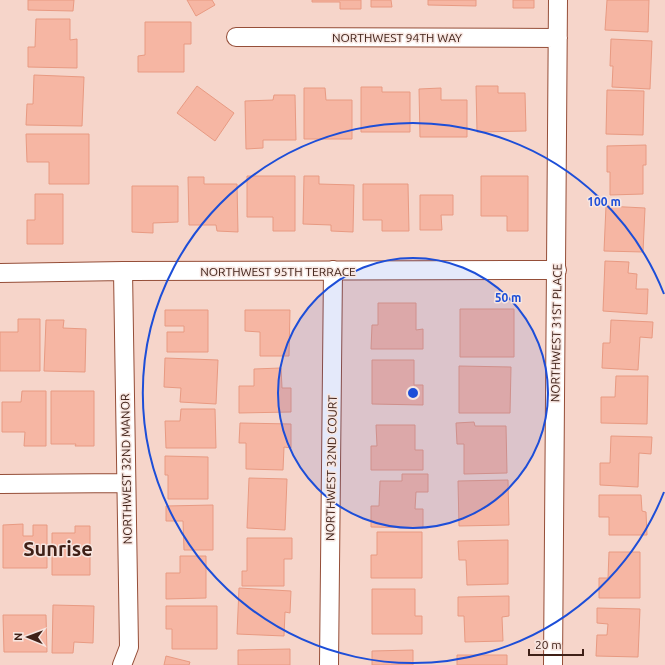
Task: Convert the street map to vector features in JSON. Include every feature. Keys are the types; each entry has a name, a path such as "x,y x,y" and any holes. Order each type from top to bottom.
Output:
{"street":[{"name":"NORTHWEST 31ST PLACE","path":"553,665 558,0"},
{"name":"NORTHWEST 94TH WAY","path":"236,37 558,38"},
{"name":"NORTHWEST 32ND COURT","path":"329,665 333,270"},
{"name":"NORTHWEST 95TH TERRACE","path":"0,273 123,271 557,270"},
{"name":"NORTHWEST 32ND MANOR","path":"122,665 129,646 123,271"},
{"path":"0,484 126,483"}],"building":[{"path":"28,0 74,0 73,11 28,10"},
{"path":"187,0 212,0 215,5 196,16"},
{"path":"312,0 361,0 361,9 340,9 340,2 312,2"},
{"path":"371,0 391,0 392,7 371,7"},
{"path":"428,0 476,0 476,6 428,5"},
{"path":"513,0 534,0 534,8 513,8"},
{"path":"607,0 649,0 648,32 605,30"},
{"path":"36,19 70,19 70,40 77,39 77,68 28,67 28,47 35,47"},
{"path":"145,22 191,22 191,44 184,44 184,72 138,72 138,56 145,55"},
{"path":"611,39 652,41 650,89 612,87 613,66 610,66"},
{"path":"34,75 84,77 82,126 26,125 27,104 33,104"},
{"path":"197,86 234,113 215,141 177,113"},
{"path":"476,86 498,86 498,93 525,93 526,131 477,132"},
{"path":"361,87 382,87 382,92 410,92 410,132 361,132"},
{"path":"304,88 325,88 326,100 352,100 352,139 304,139"},
{"path":"441,88 441,100 467,100 467,137 420,137 419,89"},
{"path":"607,90 644,91 643,135 606,134"},
{"path":"274,95 295,95 296,140 263,140 263,148 246,149 245,101 273,100"},
{"path":"26,134 89,134 89,184 49,184 49,162 27,162"},
{"path":"646,145 646,165 643,165 643,194 610,195 610,172 607,172 607,146"},
{"path":"247,176 295,176 295,231 273,231 273,217 247,217"},
{"path":"304,176 319,176 319,184 354,185 353,232 331,231 331,225 303,224"},
{"path":"481,176 528,176 528,231 507,231 507,216 481,216"},
{"path":"188,177 204,177 204,184 237,184 238,232 217,231 216,225 189,225"},
{"path":"363,184 408,184 409,231 382,231 382,220 363,220"},
{"path":"132,186 178,186 178,222 153,223 153,233 132,232"},
{"path":"35,194 63,194 63,244 27,244 27,220 35,220"},
{"path":"420,195 453,195 453,215 441,215 442,230 420,230"},
{"path":"606,206 645,208 643,252 604,251"},
{"path":"605,261 629,262 628,273 637,274 636,289 648,289 647,314 603,311"},
{"path":"378,303 416,303 416,330 423,329 423,349 371,349 372,325 378,325"},
{"path":"460,309 514,309 514,357 460,357"},
{"path":"165,310 208,310 208,352 167,352 167,332 184,332 184,326 165,326"},
{"path":"245,310 290,310 289,356 260,356 260,332 245,331"},
{"path":"18,319 40,319 40,371 0,371 0,332 18,332"},
{"path":"46,320 64,320 63,328 86,329 85,372 44,371"},
{"path":"611,320 653,322 652,338 640,337 638,370 602,368 603,343 610,343"},
{"path":"165,358 218,360 216,404 180,402 181,388 164,387"},
{"path":"372,360 414,360 414,385 423,385 423,405 372,404"},
{"path":"459,366 511,367 510,413 459,413"},
{"path":"281,368 282,388 291,388 291,412 239,413 239,386 254,386 254,369"},
{"path":"616,376 648,376 647,424 601,423 601,397 615,397"},
{"path":"22,391 46,391 46,446 24,446 25,432 2,432 2,402 21,402"},
{"path":"51,391 94,391 94,446 51,444"},
{"path":"181,409 215,409 216,448 166,448 165,421 180,421"},
{"path":"474,422 475,426 506,426 507,473 464,474 464,444 457,444 456,423"},
{"path":"240,423 291,424 291,448 284,447 283,470 246,469 246,443 239,443"},
{"path":"376,425 415,425 415,450 423,450 423,470 371,470 371,446 377,446"},
{"path":"611,436 652,437 651,454 639,453 638,487 600,485 600,463 610,463"},
{"path":"165,456 208,457 208,499 168,499 168,475 165,475"},
{"path":"402,474 428,474 428,492 416,492 415,509 423,509 423,528 371,527 371,506 379,506 380,481 402,481"},
{"path":"249,478 287,479 285,530 247,528"},
{"path":"508,480 509,525 459,526 458,481"},
{"path":"599,495 641,495 642,511 646,512 647,535 609,535 609,517 599,517"},
{"path":"213,505 213,550 184,550 183,521 166,521 166,506"},
{"path":"23,524 23,536 33,536 33,525 47,525 47,568 3,568 3,525"},
{"path":"75,526 90,526 90,575 52,575 52,533 75,533"},
{"path":"377,532 422,532 422,578 371,578 371,555 377,555"},
{"path":"247,538 292,538 292,559 284,559 284,586 242,586 242,571 247,571"},
{"path":"508,540 508,584 467,585 466,560 459,560 458,541"},
{"path":"609,552 640,552 640,598 599,598 599,578 608,578"},
{"path":"180,556 206,556 206,598 166,599 166,573 180,573"},
{"path":"239,588 291,591 290,613 285,612 284,636 237,634"},
{"path":"372,589 415,589 415,616 422,616 422,634 372,634"},
{"path":"509,596 509,616 502,617 503,641 465,642 464,616 458,616 458,597"},
{"path":"53,605 94,606 93,643 74,642 73,653 52,653"},
{"path":"166,606 217,606 217,649 172,649 172,629 166,629"},
{"path":"597,608 640,609 638,657 596,656 597,635 607,635 608,624 597,623"},
{"path":"3,615 46,615 47,652 4,652"},
{"path":"290,649 290,665 238,665 238,650"},
{"path":"413,650 413,665 372,665 372,651"},
{"path":"457,655 507,655 507,665 457,665"},
{"path":"166,656 190,662 189,665 164,665"}],"district":[{"name":"Sunrise","path":"58,548"}]}
